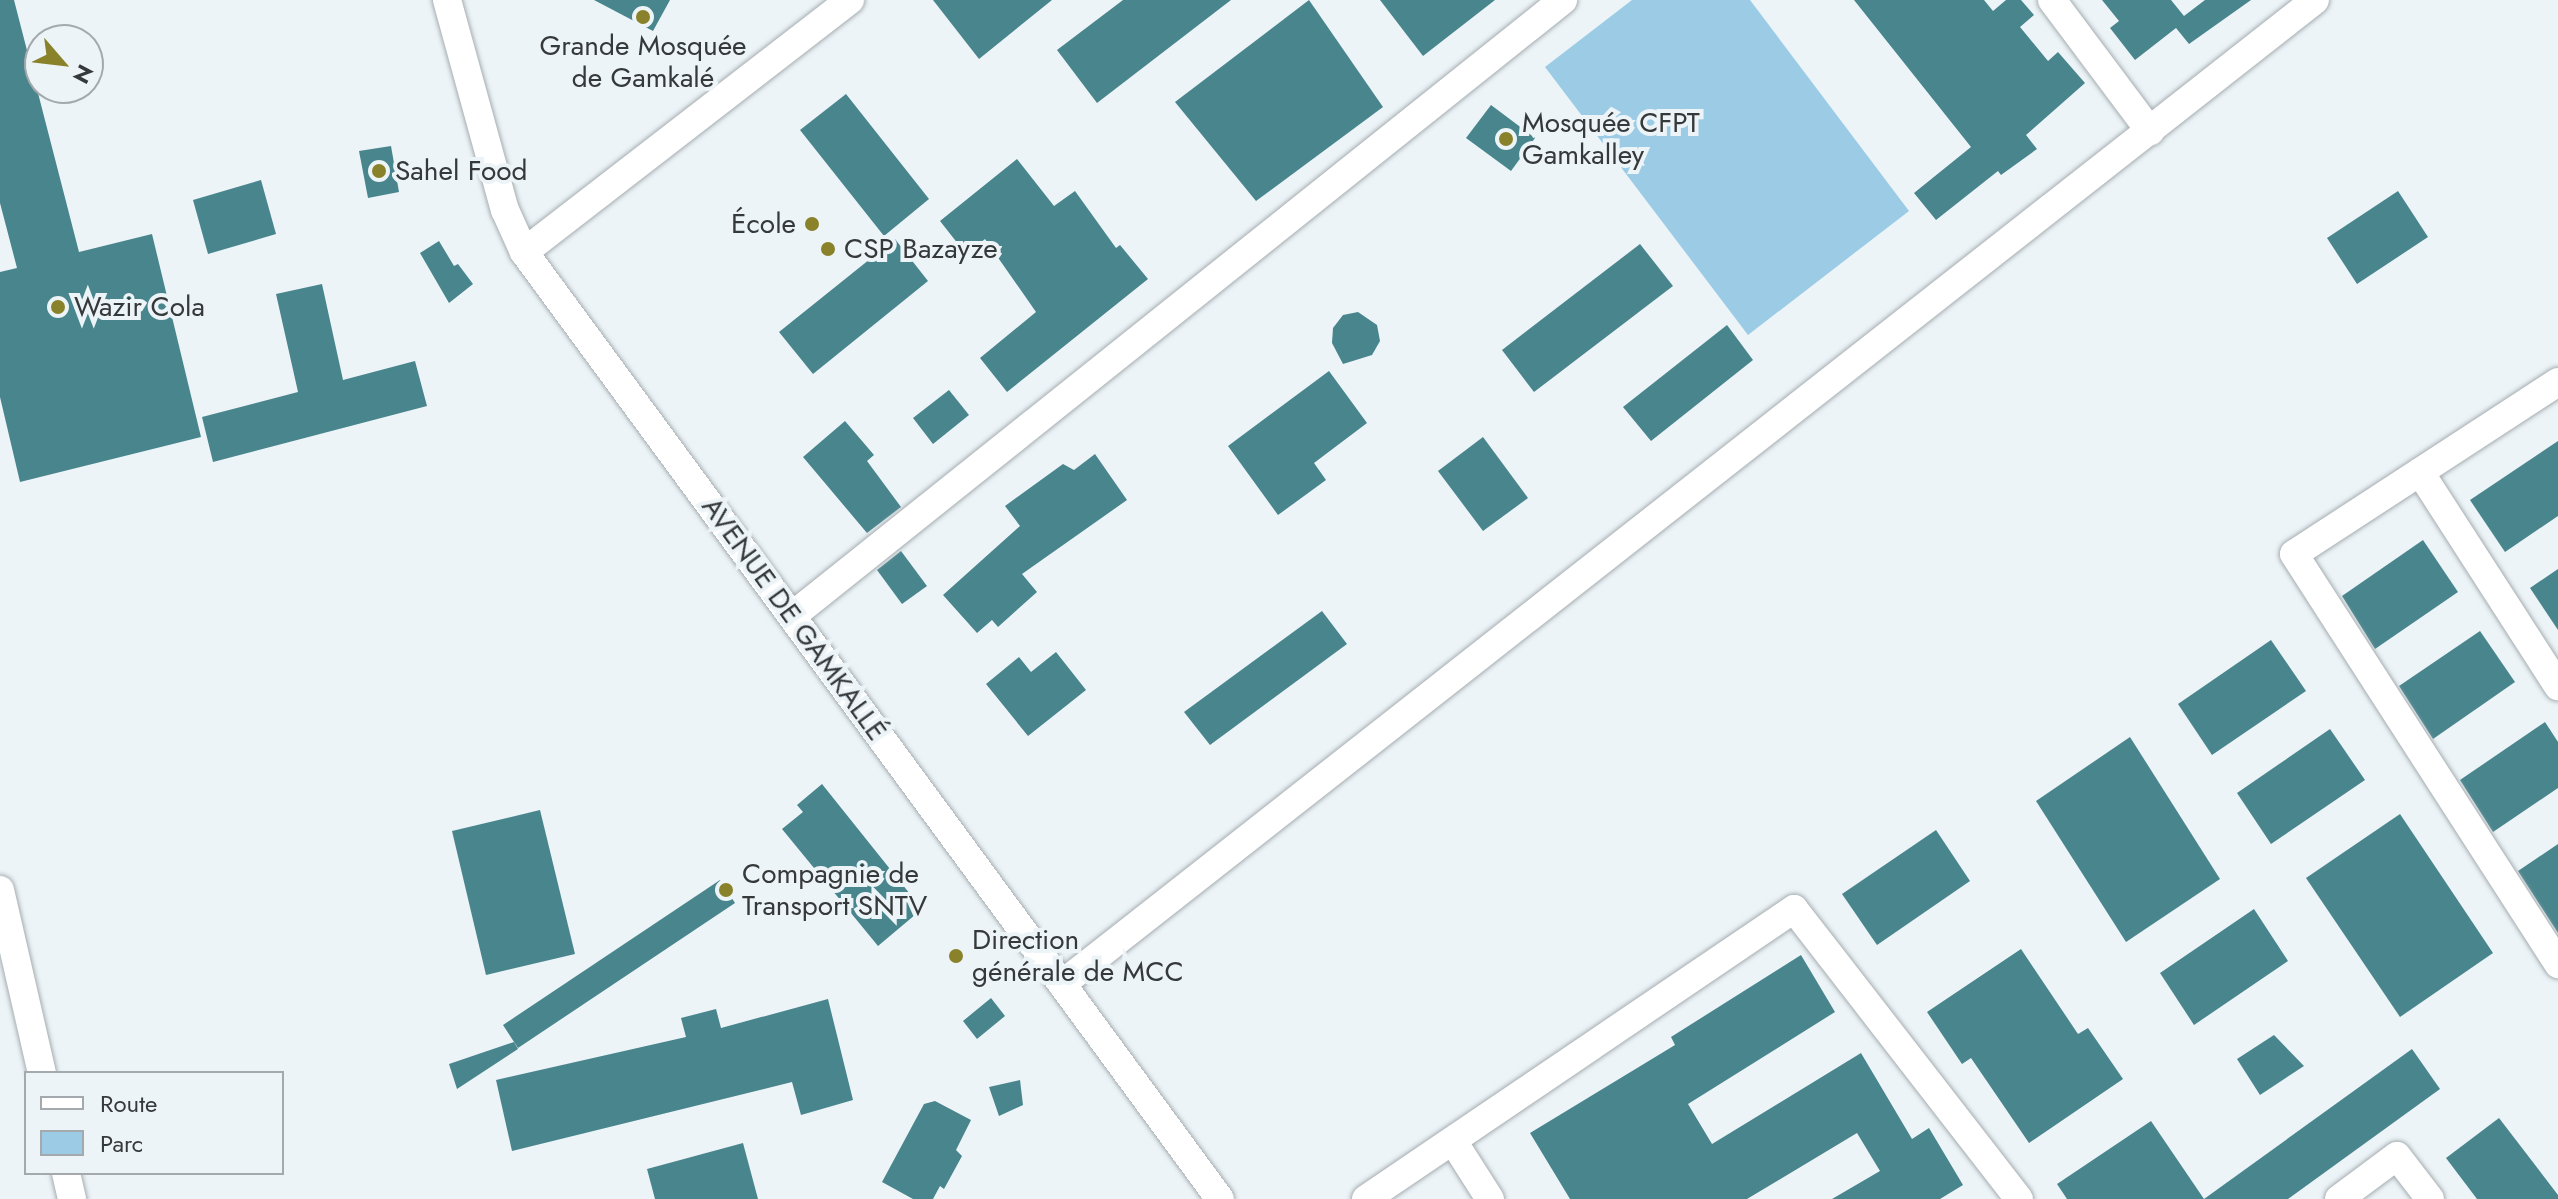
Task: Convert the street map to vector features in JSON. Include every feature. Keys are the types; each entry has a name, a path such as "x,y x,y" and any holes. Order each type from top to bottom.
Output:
{"street":[{"name":"AVENUE DE GAMKALLÉ","path":"447,0 505,210 524,252 1220,1199"},
{"path":"524,252 850,0"},
{"path":"792,616 1563,0"},
{"path":"2052,0 2150,131"},
{"path":"1062,984 2315,0"},
{"path":"2558,382 2294,554 2558,964"},
{"path":"2420,472 2558,686"},
{"path":"0,890 42,1071"},
{"path":"1366,1199 1794,909 2019,1199"},
{"path":"1453,1141 1490,1199"},
{"path":"2339,1199 2397,1156 2430,1199"},
{"path":"66,1175 72,1199"}],"green space":[{"path":"1632,0 1750,0 1909,211 1748,335 1545,67"}],"building":[{"path":"0,0 14,0 24,39 24,104 41,104 79,252 152,234 201,437 20,482 0,397 0,272 17,268 0,203"},
{"name":"Grande Mosquée de Gamkalé","path":"594,0 670,0 653,31"},
{"path":"933,0 1052,0 979,59"},
{"path":"1123,0 1231,0 1097,103 1057,50"},
{"path":"1309,0 1383,107 1256,201 1175,102"},
{"path":"1380,0 1495,0 1423,56"},
{"path":"1854,0 1984,0 1993,11 2006,0 2021,0 2034,15 2020,27 2048,61 2058,52 2085,83 2026,135 2037,149 2001,175 1998,171 1936,220 1914,193 1971,147"},
{"path":"2102,0 2171,0 2184,16 2205,0 2251,0 2189,44 2176,28 2135,60 2110,28 2119,21"},
{"path":"846,94 929,199 884,236 800,130"},
{"path":"1491,105 1535,138 1511,171 1466,138"},
{"path":"391,146 399,192 368,198 359,151"},
{"path":"1017,159 1054,206 1075,191 1116,248 1120,245 1148,279 1007,392 980,358 1036,312 985,239 966,254 940,221"},
{"path":"261,180 276,234 208,254 193,200"},
{"path":"2398,191 2428,237 2357,284 2327,238"},
{"path":"895,239 928,281 813,374 779,332"},
{"path":"439,241 454,266 458,264 473,284 449,303 420,253"},
{"path":"1640,244 1673,286 1534,392 1502,350"},
{"path":"322,284 343,380 415,361 427,406 213,462 202,417 298,392 276,294"},
{"path":"1358,312 1377,325 1380,341 1372,355 1343,364 1332,343 1333,328 1343,315"},
{"path":"1727,325 1753,360 1651,441 1623,407"},
{"path":"1329,371 1367,423 1314,463 1326,480 1278,515 1228,446"},
{"path":"949,390 969,415 933,444 913,418"},
{"path":"845,421 874,455 867,461 901,507 867,533 803,457"},
{"path":"1483,437 1528,498 1483,531 1438,471"},
{"path":"2558,441 2558,516 2505,552 2470,500"},
{"path":"1095,454 1127,500 1022,574 1037,592 998,627 992,620 977,633 943,595 1020,526 1005,506 1063,464 1074,470"},
{"path":"2423,540 2458,592 2375,649 2342,596"},
{"path":"901,551 927,586 902,604 877,570"},
{"path":"2558,569 2558,630 2530,588"},
{"path":"1322,611 1347,644 1210,745 1184,712"},
{"path":"2480,631 2515,682 2433,739 2399,686"},
{"path":"2271,640 2306,691 2212,755 2178,704"},
{"path":"1056,652 1086,690 1028,736 986,684 1019,657 1031,672"},
{"path":"2545,722 2558,742 2558,788 2493,832 2460,780"},
{"path":"2330,729 2365,780 2271,844 2237,793"},
{"path":"2130,737 2220,879 2126,942 2036,801"},
{"path":"822,784 922,909 878,946 782,829 803,812 797,805"},
{"path":"540,810 575,954 486,975 452,831"},
{"path":"2400,814 2493,953 2400,1017 2306,878"},
{"path":"1936,830 1970,881 1877,945 1842,894"},
{"path":"2558,844 2558,933 2518,871"},
{"path":"720,880 735,903 518,1048 503,1025"},
{"path":"2254,909 2288,961 2194,1025 2160,973"},
{"path":"2021,949 2078,1034 2088,1028 2123,1079 2029,1143 1971,1058 1962,1064 1927,1012"},
{"path":"1801,955 1835,1012 1688,1104 1712,1144 1861,1053 1912,1139 1929,1128 1963,1185 1940,1199 1832,1199 1880,1171 1857,1133 1747,1199 1570,1199 1530,1133 1675,1045 1671,1037"},
{"path":"991,998 1005,1016 977,1039 963,1021"},
{"path":"828,999 853,1100 801,1115 792,1082 512,1151 496,1080 686,1037 681,1018 716,1009 721,1028"},
{"path":"2274,1035 2304,1066 2260,1095 2237,1059"},
{"path":"514,1042 518,1049 457,1089 449,1064"},
{"path":"2412,1049 2440,1089 2288,1199 2204,1199"},
{"path":"1020,1080 1023,1105 999,1116 989,1087"},
{"path":"935,1101 971,1120 956,1150 962,1156 944,1189 940,1186 933,1199 913,1199 882,1182 924,1104"},
{"path":"2499,1118 2558,1199 2477,1199 2446,1158"},
{"path":"2151,1121 2204,1199 2067,1199 2057,1184"},
{"path":"743,1143 758,1199 655,1199 647,1169"}],"place":[{"name":"Grande Mosquée de Gamkalé","path":"643,17"},
{"name":"Mosquée CFPT Gamkalley","path":"1506,139"},
{"name":"Sahel Food","path":"379,171"},
{"name":"École","path":"812,224"},
{"name":"CSP Bazayze","path":"828,249"},
{"name":"Wazir Cola","path":"58,307"},
{"name":"Compagnie de Transport SNTV","path":"726,890"},
{"name":"Direction générale de MCC","path":"956,956"}]}
